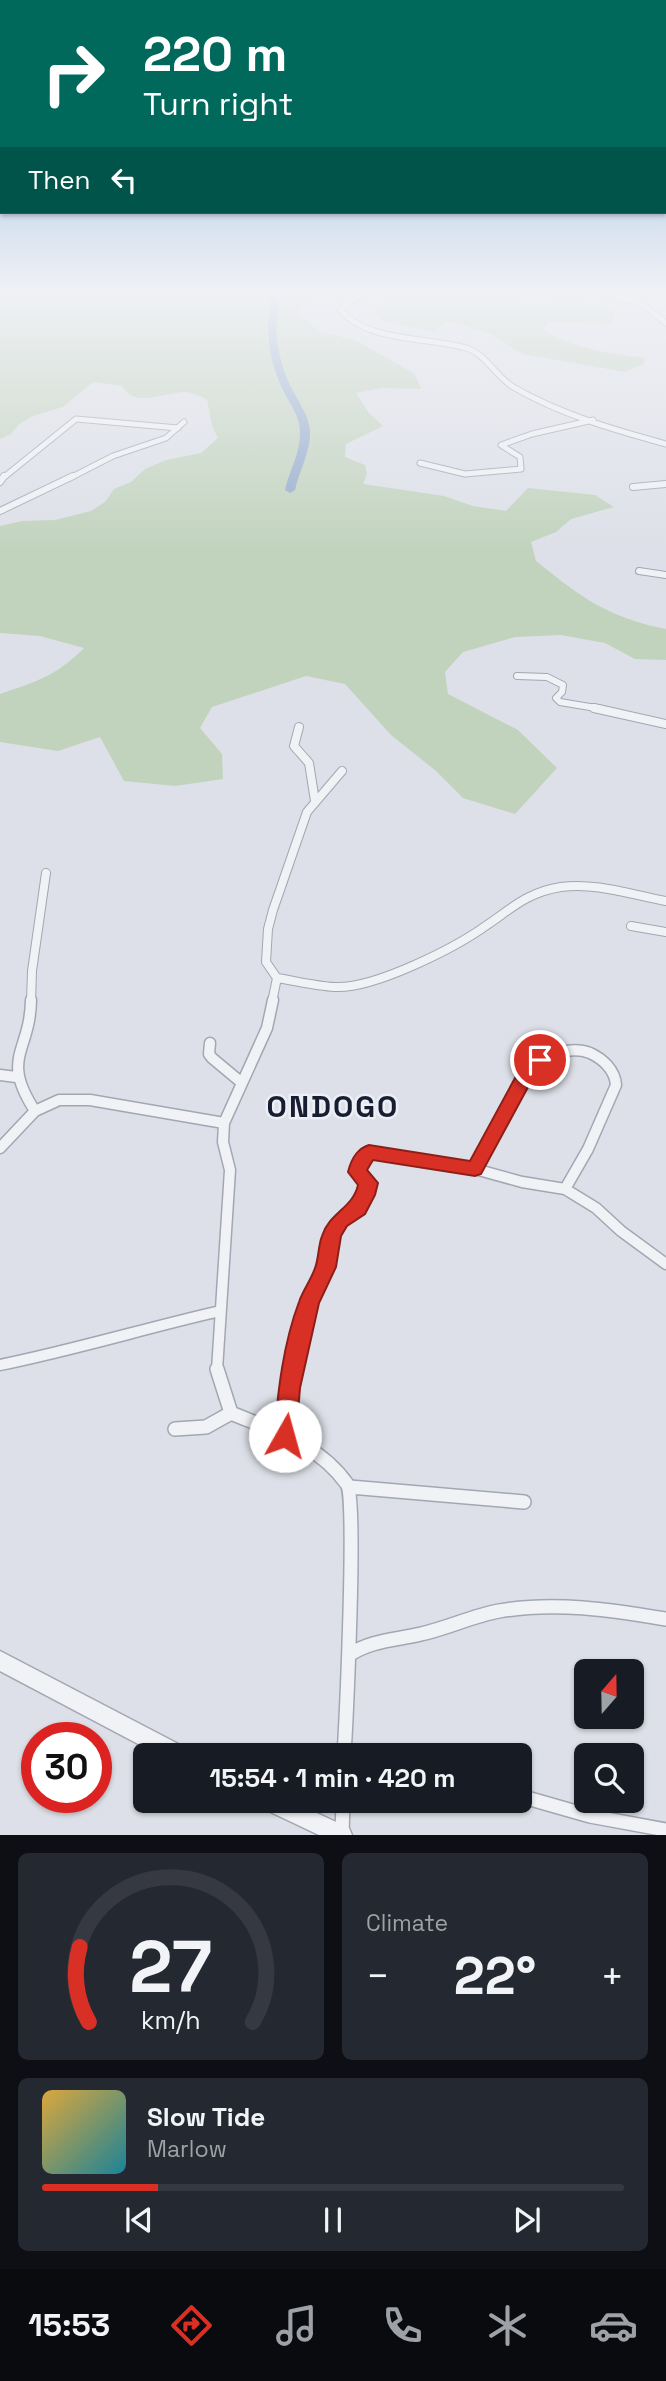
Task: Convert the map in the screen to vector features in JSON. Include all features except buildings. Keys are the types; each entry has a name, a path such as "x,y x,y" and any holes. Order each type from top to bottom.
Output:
{"street":[{"path":"501,380 517,390 666,444"},
{"path":"0,482 6,473 76,419 178,428"},
{"path":"419,463 465,474 521,470 520,457 501,445 541,432 595,420"},
{"path":"0,510 20,503 113,456 166,438 184,422"},
{"path":"633,487 666,484"},
{"path":"639,571 666,575"},
{"path":"517,676 542,675 556,678 563,685 562,692 556,698 560,702 666,724"},
{"path":"299,727 294,746 306,755 314,777 315,801"},
{"path":"342,771 315,801 302,823 268,929 266,962 277,978 267,1028 224,1124 223,1142 230,1170 217,1370 231,1413 304,1444 327,1459 350,1487 349,1654 345,1743"},
{"path":"35,1111 16,1077 17,1057 31,1015 32,971 46,873"},
{"path":"277,978 337,987 400,970 446,950 486,926 522,898 560,887 588,886 666,901"},
{"path":"631,926 666,932"},
{"path":"210,1043 208,1054 242,1083"},
{"path":"475,1169 527,1072 540,1060 564,1051 590,1053 611,1069 616,1077 616,1085 588,1149 565,1189"},
{"path":"0,1075 16,1077"},
{"path":"0,1148 35,1111 60,1100 90,1100 224,1124"},
{"path":"285,1436 289,1388 309,1303 326,1267 331,1236 340,1221 358,1208 366,1195 368,1183 358,1172 360,1162 369,1152 475,1169 522,1182 565,1189 596,1208 621,1231 666,1264"},
{"path":"0,1364 58,1353 134,1331 220,1311"},
{"path":"175,1429 206,1427 231,1413"},
{"path":"350,1487 524,1502"},
{"path":"349,1654 364,1646 443,1630 499,1611 526,1607 562,1605 666,1619"},
{"path":"0,1661 156,1743"},
{"path":"532,1799 590,1816 666,1830"},
{"path":"295,1813 342,1835 343,1813"}],"green space":[{"path":"0,380 417,380 421,389 382,388 356,393 369,413 383,426 346,444 345,457 365,465 367,474 363,484 444,496 473,506 506,511 528,488 595,495 614,507 571,519 556,532 531,542 536,561 567,586 611,612 666,629 666,660 635,659 605,643 561,635 515,637 463,652 445,672 448,694 518,730 557,768 515,814 463,798 436,771 391,735 345,684 306,676 212,707 200,728 222,754 223,779 175,786 124,781 100,737 58,751 0,742 0,694 54,672 84,648 40,636 0,633 0,526 22,521 55,520 91,511 105,502 114,489 131,482 145,469 166,460 201,453 218,438 212,426 207,399 185,392 150,398 134,397 122,386 93,382 63,407 33,416 19,424 11,434 0,439"}],"waterway":[{"path":"283,380 302,418 305,431 303,448 290,490"}],"district":[{"name":"ONDOGO","path":"333,1106"}],"route":[{"path":"285,1436 289,1388 309,1303 326,1267 331,1236 340,1221 358,1208 366,1195 368,1183 358,1172 360,1162 369,1152 475,1169 527,1072 540,1060"}]}
